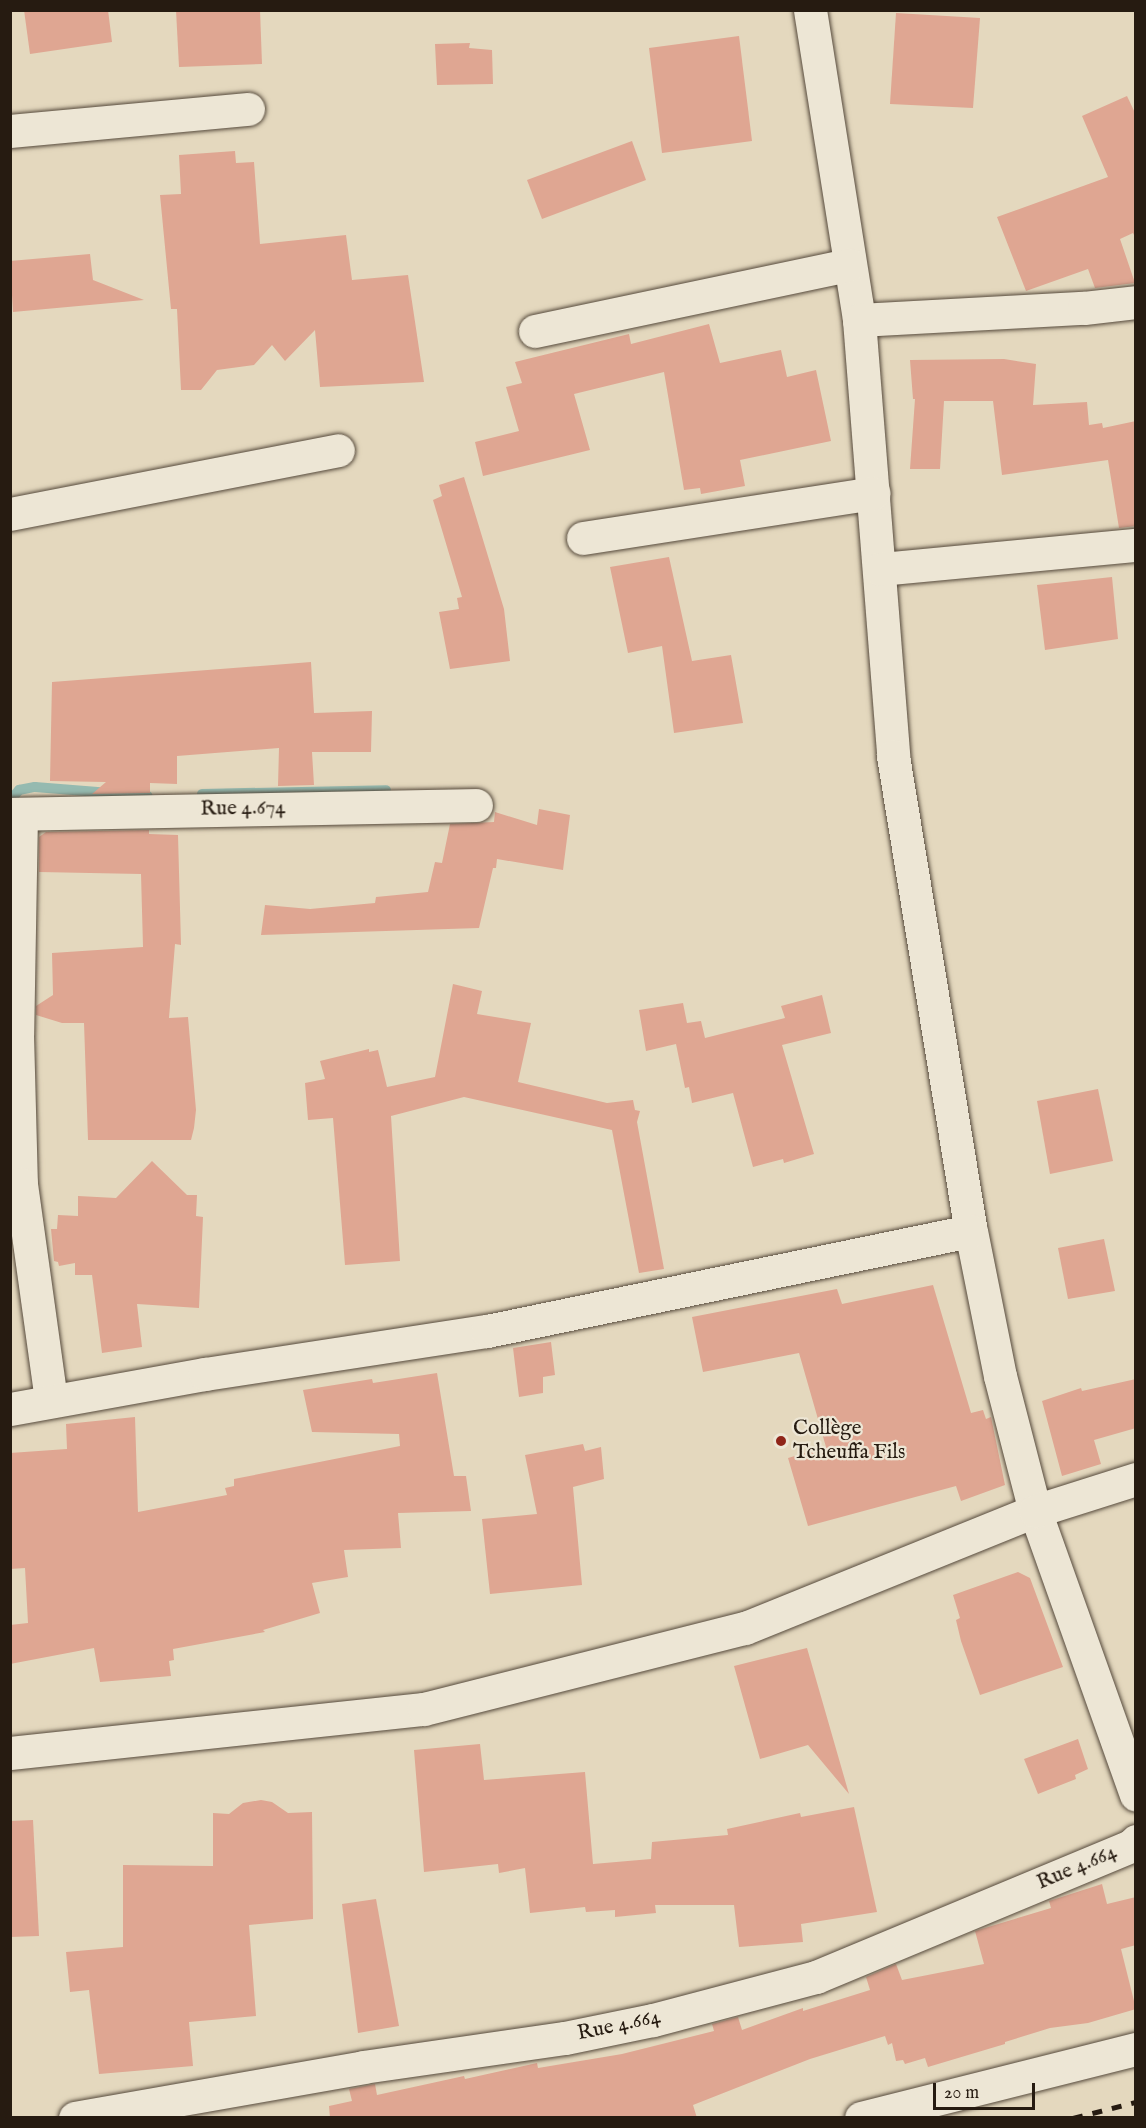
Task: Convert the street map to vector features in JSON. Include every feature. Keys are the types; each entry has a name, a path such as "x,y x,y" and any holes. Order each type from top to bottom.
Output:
{"street":[{"path":"810,10 859,320 893,756 971,1231 1000,1376 1035,1510 1136,1795"},
{"path":"10,131 248,109"},
{"path":"535,332 849,265"},
{"path":"859,320 1084,308 1136,302"},
{"path":"10,514 338,450"},
{"path":"583,538 873,493"},
{"path":"880,569 1136,545"},
{"name":"Rue 4.674","path":"16,814 476,805"},
{"path":"16,814 17,1034 21,1184 51,1400"},
{"path":"10,1409 51,1400 487,1331 971,1231"},
{"path":"10,1753 424,1709 745,1628 1035,1510 1136,1479"},
{"name":"Rue 4.664","path":"75,2118 363,2067 565,2038 653,2020 816,1977 1131,1846 1136,1841"},
{"path":"861,2118 1136,2049"}],"building":[{"path":"24,10 108,10 112,42 30,54"},
{"path":"176,10 260,10 262,64 179,67"},
{"path":"896,13 980,18 973,108 890,104"},
{"path":"739,36 752,141 662,153 649,48"},
{"path":"470,43 469,48 492,50 493,84 437,85 435,44"},
{"path":"1127,96 1136,115 1136,239 1133,233 1120,239 1135,283 1095,288 1088,269 1026,291 997,217 1108,177 1082,116"},
{"path":"632,141 646,180 542,219 527,180"},
{"path":"235,151 236,163 254,162 260,244 346,235 352,280 408,275 424,382 320,387 315,330 285,361 272,345 254,365 217,370 201,390 181,390 177,309 171,309 160,195 181,194 179,155"},
{"path":"90,254 93,280 144,300 13,312 10,261"},
{"path":"709,324 720,363 781,350 787,377 816,370 831,441 740,460 745,486 701,494 700,488 684,490 664,372 574,394 590,450 483,476 475,442 519,431 506,387 522,383 515,362 629,334 631,344"},
{"path":"1004,359 1036,364 1033,405 1087,402 1089,425 1102,423 1103,428 1136,421 1136,526 1119,528 1108,460 1002,475 993,401 944,401 940,469 910,469 915,399 913,399 910,360"},
{"path":"464,477 504,609 510,661 450,669 439,612 459,609 457,598 462,597 433,500 442,496 439,485"},
{"path":"669,557 692,661 731,655 743,723 674,733 662,646 628,653 610,567"},
{"path":"1112,577 1118,639 1045,650 1037,585"},
{"path":"311,662 314,713 372,711 371,752 312,752 314,785 278,786 279,748 177,756 177,784 150,783 150,793 92,794 106,782 50,781 52,682"},
{"path":"539,809 570,815 563,870 497,859 479,928 261,935 265,905 310,909 375,903 376,897 428,892 435,862 442,863 450,824 494,822 495,812 537,825"},
{"path":"149,830 149,834 178,835 181,945 175,944 169,1018 188,1017 196,1110 194,1128 191,1140 88,1140 84,1023 62,1023 36,1015 36,1006 53,995 52,953 143,947 141,874 39,872 39,837 46,832"},
{"path":"453,984 482,991 477,1014 531,1023 518,1082 607,1103 633,1100 635,1110 640,1111 637,1122 664,1269 639,1273 612,1130 464,1097 391,1116 400,1261 345,1265 333,1118 308,1120 305,1083 325,1079 320,1061 369,1049 369,1052 378,1050 387,1087 435,1077"},
{"path":"822,995 831,1033 782,1045 814,1154 784,1163 783,1159 753,1167 733,1093 692,1103 689,1087 685,1088 676,1044 646,1051 639,1010 683,1003 687,1023 701,1021 705,1038 785,1018 781,1006"},
{"path":"1098,1089 1113,1161 1050,1174 1037,1101"},
{"path":"152,1161 187,1195 197,1195 196,1216 203,1217 199,1308 137,1304 142,1347 102,1353 92,1275 75,1275 75,1263 59,1266 58,1262 54,1261 51,1229 57,1229 58,1215 78,1216 78,1196 116,1198"},
{"path":"1104,1239 1115,1291 1068,1299 1058,1248"},
{"path":"933,1285 971,1413 983,1410 986,1419 991,1417 1005,1485 961,1501 956,1486 808,1526 788,1458 826,1447 799,1353 703,1372 692,1317 837,1289 842,1304"},
{"path":"551,1342 555,1375 543,1377 543,1393 519,1397 513,1348"},
{"path":"437,1373 454,1476 466,1476 471,1511 398,1513 401,1548 344,1550 348,1577 312,1583 320,1613 263,1630 265,1632 173,1649 174,1660 169,1661 171,1676 100,1682 94,1648 10,1664 10,1625 28,1623 25,1568 10,1569 10,1453 67,1449 66,1424 135,1417 138,1512 227,1495 225,1488 234,1486 234,1479 400,1446 399,1434 312,1432 303,1390 372,1379 373,1383"},
{"path":"1136,1379 1136,1428 1094,1440 1101,1464 1062,1476 1042,1401 1081,1388 1082,1391"},
{"path":"583,1444 585,1451 601,1447 604,1479 573,1487 582,1585 490,1594 482,1519 537,1514 525,1455"},
{"path":"1018,1572 1030,1578 1063,1667 980,1695 961,1641 956,1620 960,1618 953,1595"},
{"path":"807,1648 849,1794 808,1745 760,1759 734,1666"},
{"path":"1078,1739 1088,1769 1075,1775 1076,1779 1038,1794 1024,1759"},
{"path":"480,1744 484,1780 585,1772 593,1864 651,1859 652,1842 728,1835 727,1829 800,1813 801,1817 854,1807 877,1912 801,1924 803,1942 739,1947 734,1905 655,1905 656,1913 615,1917 615,1910 586,1912 585,1907 530,1913 525,1868 499,1873 498,1864 424,1872 414,1750"},
{"path":"261,1800 272,1802 288,1813 312,1812 313,1919 249,1925 256,2016 189,2022 193,2066 99,2074 89,1990 70,1992 66,1952 123,1947 123,1865 213,1866 213,1813 229,1814 243,1803"},
{"path":"33,1820 39,1936 10,1937 10,1821"},
{"path":"1102,1884 1107,1904 1136,1897 1136,1945 1121,1949 1136,2009 1088,2023 1050,2028 928,2067 925,2058 905,2064 903,2060 896,2061 892,2043 888,2045 885,2036 810,2059 693,2105 697,2118 330,2118 329,2106 352,2101 349,2089 375,2084 377,2095 537,2063 538,2068 622,2054 714,2031 712,2024 738,2017 742,2030 803,2008 803,2011 870,1990 866,1977 896,1964 902,1980 984,1964 975,1931 1051,1908 1049,1901"},
{"path":"376,1899 399,2026 358,2033 342,1904"}],"waterway":[{"path":"14,796 19,790 35,787 148,796"},
{"path":"202,794 386,790"}],"railway":[{"path":"1073,2118 1136,2102"}],"place":[{"name":"Collège Tcheuffa Fils","path":"781,1441"}]}
